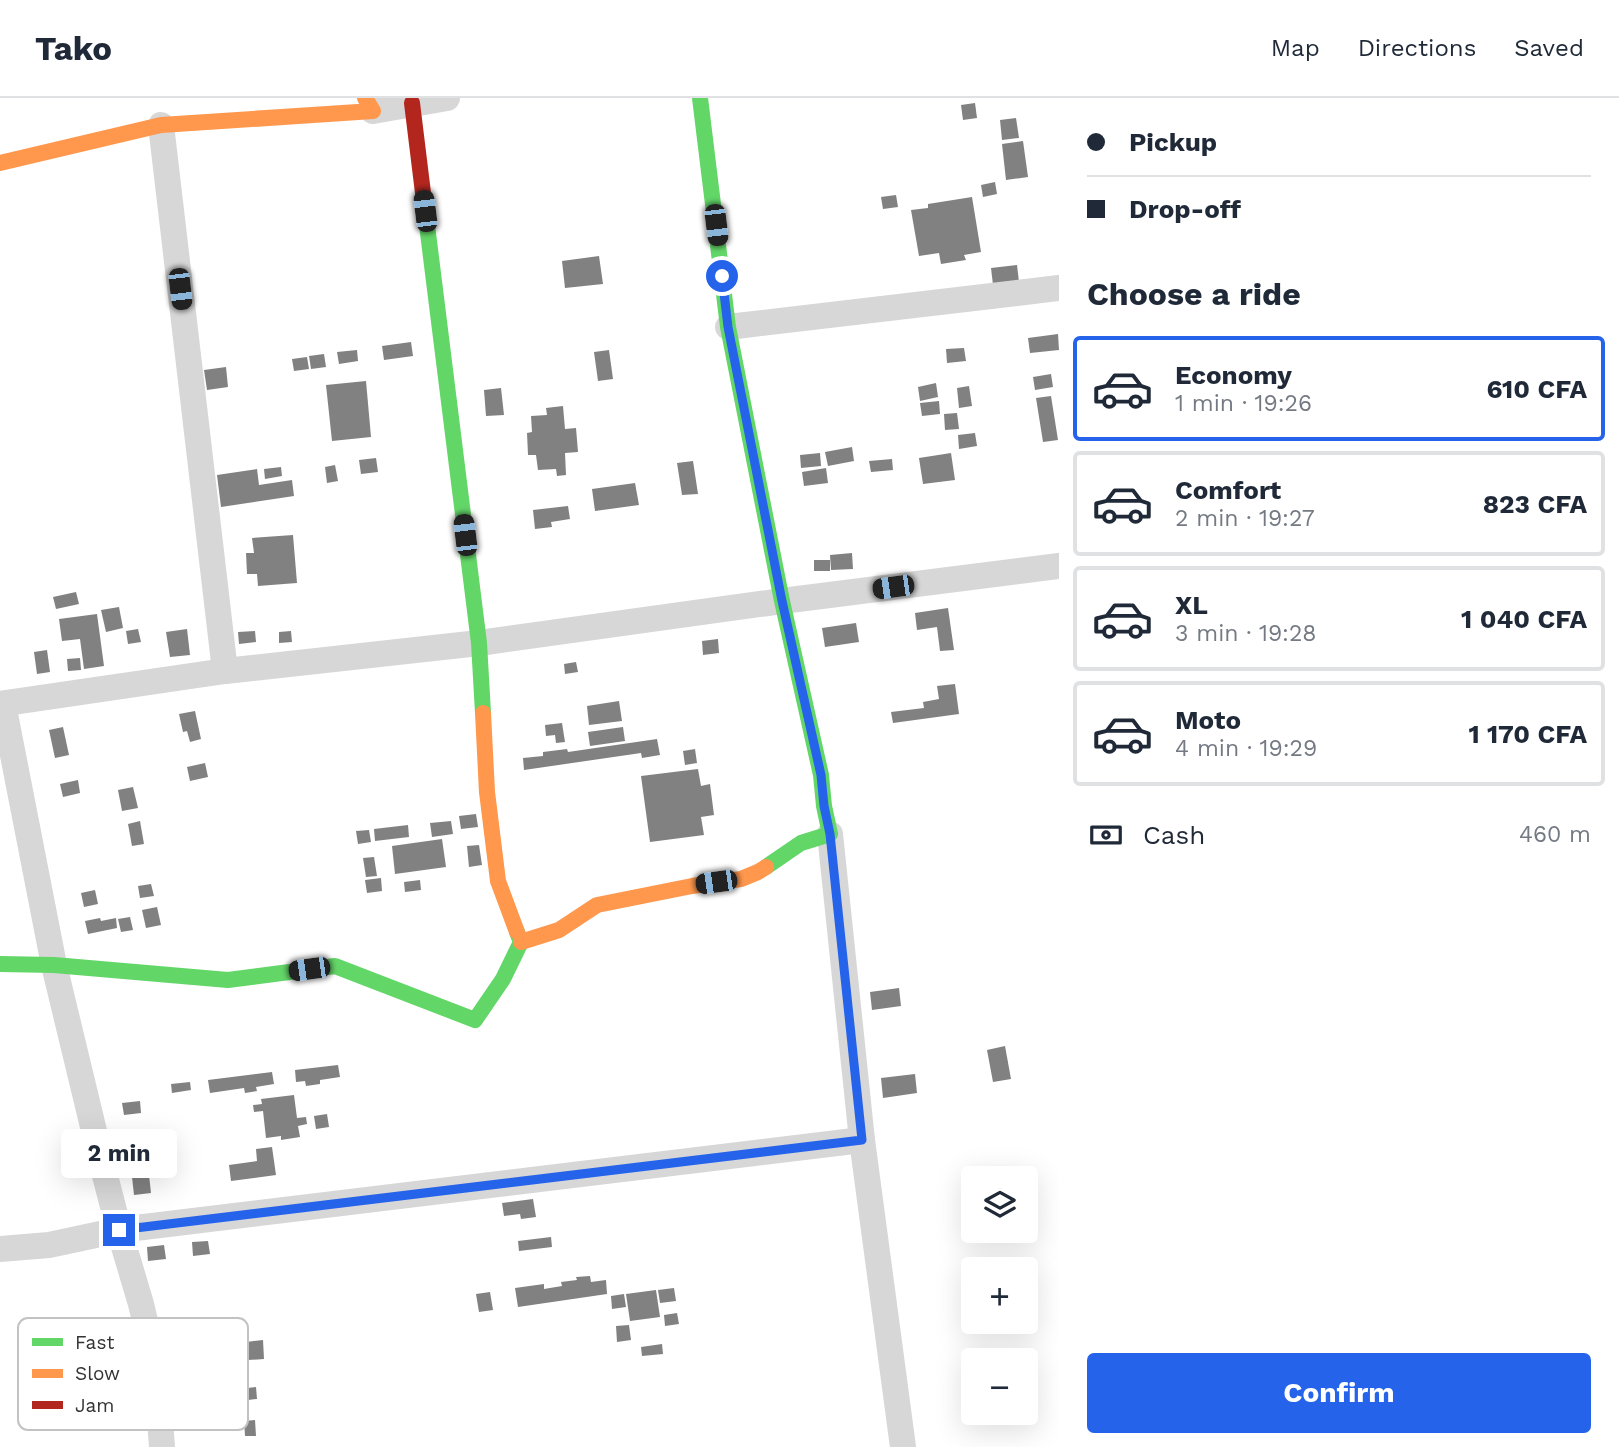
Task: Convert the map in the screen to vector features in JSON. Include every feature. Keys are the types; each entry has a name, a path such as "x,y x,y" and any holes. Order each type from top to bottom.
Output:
{"street":[{"path":"0,163 161,125 447,98"},
{"path":"700,98 728,327 782,601 821,775 830,834 862,1140 903,1447"},
{"path":"412,103 479,643 487,792 498,881 521,942"},
{"path":"161,125 225,671"},
{"path":"728,327 1059,288"},
{"path":"144,1318 119,1230 54,965 1,704 225,671 479,643 1059,566"},
{"path":"0,964 54,965 229,980 335,966 475,1020 503,979 521,942 559,930 597,905 741,879 758,872 801,843 830,834"},
{"path":"0,1249 49,1245 119,1230 862,1140"}],"building":[{"path":"975,103 977,118 963,120 961,105"},
{"path":"1016,118 1019,138 1002,140 1000,120"},
{"path":"1023,141 1028,177 1006,180 1002,144"},
{"path":"995,182 997,194 983,197 981,185"},
{"path":"896,195 898,207 883,209 881,197"},
{"path":"972,197 981,252 964,255 966,260 941,264 939,253 919,256 911,210 928,208 928,204"},
{"path":"599,256 603,284 565,288 562,261"},
{"path":"1017,265 1019,282 993,285 991,268"},
{"path":"1058,334 1059,350 1030,353 1028,338"},
{"path":"411,342 413,356 384,360 382,346"},
{"path":"964,348 966,361 947,363 946,349"},
{"path":"357,350 358,361 339,364 337,352"},
{"path":"609,350 613,379 598,381 594,352"},
{"path":"324,354 326,367 311,369 309,356"},
{"path":"307,357 309,369 294,371 292,359"},
{"path":"226,367 228,387 207,390 204,370"},
{"path":"1051,374 1053,387 1035,390 1033,377"},
{"path":"366,381 371,437 332,441 326,385"},
{"path":"936,383 938,397 920,401 918,387"},
{"path":"969,386 972,406 959,408 957,388"},
{"path":"501,388 504,415 486,416 484,390"},
{"path":"1051,396 1058,440 1043,442 1036,398"},
{"path":"939,401 940,414 922,416 920,403"},
{"path":"563,406 565,429 576,428 578,452 565,453 566,475 557,476 556,469 538,470 536,455 528,455 527,433 532,432 531,416 547,415 546,408"},
{"path":"957,413 959,429 945,430 944,414"},
{"path":"975,433 977,446 959,449 958,435"},
{"path":"852,447 854,461 828,466 825,452"},
{"path":"820,453 821,466 801,468 800,455"},
{"path":"951,453 955,480 923,484 919,458"},
{"path":"376,458 378,472 361,474 359,460"},
{"path":"892,459 893,470 871,472 869,461"},
{"path":"693,461 698,494 682,495 677,463"},
{"path":"335,465 338,481 327,483 325,467"},
{"path":"281,467 282,476 265,479 264,469"},
{"path":"826,468 828,483 804,486 802,472"},
{"path":"257,469 259,485 292,480 294,496 221,507 217,475"},
{"path":"635,483 639,505 595,511 592,489"},
{"path":"568,506 570,519 551,522 552,527 535,529 533,510"},
{"path":"293,535 297,583 258,586 257,574 247,574 246,553 254,553 252,538"},
{"path":"852,553 853,569 831,570 830,555"},
{"path":"814,560 830,560 830,571 814,571"},
{"path":"76,592 79,604 56,609 53,597"},
{"path":"119,607 123,628 106,632 101,610"},
{"path":"948,608 954,650 940,651 937,627 917,630 915,613"},
{"path":"97,614 104,666 84,669 80,639 62,641 59,619"},
{"path":"856,623 859,642 825,647 822,628"},
{"path":"138,629 141,642 128,644 126,631"},
{"path":"187,629 190,655 170,657 166,632"},
{"path":"255,631 256,642 239,644 238,632"},
{"path":"291,631 292,642 279,643 279,632"},
{"path":"718,639 719,653 703,655 702,641"},
{"path":"47,650 50,672 37,674 34,652"},
{"path":"80,658 81,670 68,671 67,659"},
{"path":"576,662 578,672 565,674 564,664"},
{"path":"955,684 959,714 893,723 891,712 924,708 923,702 939,699 937,686"},
{"path":"619,701 622,721 589,725 587,706"},
{"path":"195,711 201,739 190,742 187,731 183,732 179,714"},
{"path":"562,723 565,742 556,743 555,735 546,736 545,725"},
{"path":"63,727 69,755 55,758 49,730"},
{"path":"623,727 625,741 590,746 588,732"},
{"path":"657,739 660,755 642,758 641,753 524,770 523,758 543,756 543,752 567,749 568,752"},
{"path":"695,749 697,763 685,765 683,751"},
{"path":"205,763 208,777 190,781 187,767"},
{"path":"698,769 701,786 710,784 714,815 701,817 704,835 650,842 641,776"},
{"path":"78,780 80,793 63,797 60,784"},
{"path":"133,787 138,808 122,811 118,790"},
{"path":"476,814 478,827 461,829 459,816"},
{"path":"140,821 144,844 132,846 128,824"},
{"path":"451,821 453,834 432,837 430,823"},
{"path":"408,825 409,837 375,841 374,829"},
{"path":"369,830 371,842 358,844 356,831"},
{"path":"442,839 446,867 395,874 392,846"},
{"path":"479,845 482,865 469,867 467,846"},
{"path":"374,857 377,876 366,877 363,858"},
{"path":"381,878 382,891 367,893 365,880"},
{"path":"420,880 421,890 405,892 404,882"},
{"path":"151,884 154,896 140,898 138,886"},
{"path":"95,890 98,904 84,907 81,893"},
{"path":"157,907 161,925 146,928 142,910"},
{"path":"130,917 133,930 121,932 118,919"},
{"path":"100,918 101,921 116,918 117,928 88,934 85,921"},
{"path":"899,988 901,1006 872,1010 870,992"},
{"path":"1005,1046 1011,1079 993,1082 987,1050"},
{"path":"338,1065 340,1077 320,1080 320,1084 306,1086 305,1081 296,1082 295,1070"},
{"path":"272,1072 274,1084 256,1087 257,1091 245,1093 244,1088 210,1093 208,1080"},
{"path":"915,1074 917,1093 883,1098 881,1078"},
{"path":"190,1082 191,1090 172,1093 171,1084"},
{"path":"294,1095 297,1118 306,1117 307,1124 298,1126 300,1137 281,1140 281,1136 266,1138 263,1111 254,1112 253,1105 262,1104 261,1099"},
{"path":"140,1101 141,1113 124,1115 122,1103"},
{"path":"327,1114 329,1127 316,1129 314,1116"},
{"path":"272,1147 276,1175 231,1181 229,1165 257,1161 256,1149"},
{"path":"149,1175 151,1193 134,1195 132,1177"},
{"path":"533,1199 536,1217 521,1219 520,1214 504,1216 502,1203"},
{"path":"551,1237 552,1247 519,1251 518,1241"},
{"path":"208,1241 210,1254 193,1256 192,1242"},
{"path":"164,1245 166,1259 148,1261 147,1247"},
{"path":"590,1276 591,1282 606,1280 607,1294 518,1307 515,1288 544,1284 544,1289 562,1286 561,1282 577,1280 576,1277"},
{"path":"674,1288 676,1301 660,1303 658,1290"},
{"path":"656,1290 660,1317 630,1321 626,1294"},
{"path":"490,1292 493,1310 479,1312 476,1294"},
{"path":"624,1294 626,1307 612,1309 611,1296"},
{"path":"677,1313 679,1324 665,1326 664,1315"},
{"path":"629,1325 631,1340 617,1342 616,1326"},
{"path":"263,1340 264,1359 248,1360 248,1342"},
{"path":"662,1344 663,1354 642,1356 641,1347"},
{"path":"256,1387 257,1399 248,1400 248,1388"},
{"path":"255,1420 256,1436 245,1436 248,1421"}],"traffic: fast":[{"path":"700,98 728,327 782,601 821,775 830,834 801,843 766,867"},
{"path":"424,201 479,643 483,713"},
{"path":"0,964 54,965 228,980 335,966 475,1020 503,979 521,942 517,932"}],"traffic: slow":[{"path":"0,163 161,125 373,111 365,98"},
{"path":"483,713 487,792 498,881 517,932"},
{"path":"521,942 559,930 597,905 741,879 766,867"}],"traffic: jam":[{"path":"412,103 424,201"}],"route":[{"path":"119,1230 862,1140 830,834 821,775 782,601 728,327 722,276"}]}
